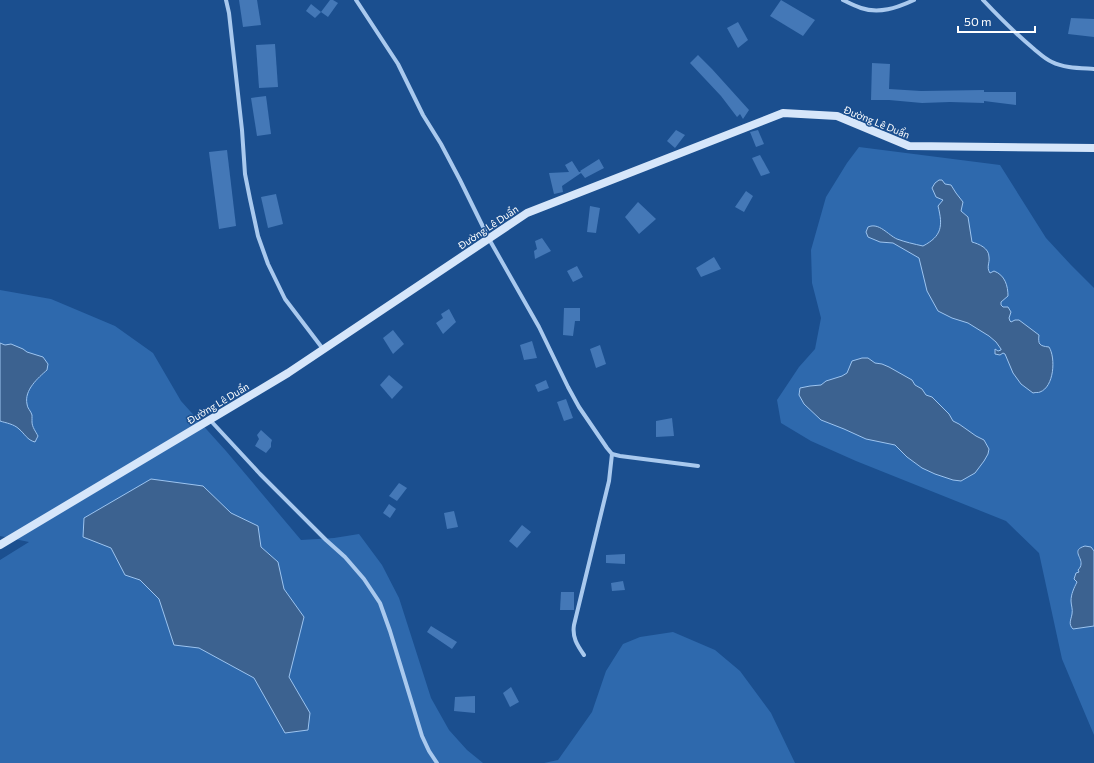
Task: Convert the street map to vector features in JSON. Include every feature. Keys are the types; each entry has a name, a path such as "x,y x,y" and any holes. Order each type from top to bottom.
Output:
{"main road":[{"name":"Đường Lê Duẩn","path":"0,545 288,373 527,213 783,113 837,116 909,146 1094,148"}],"street":[{"path":"226,0 229,13 241,122 245,174 258,236 268,264 285,299 323,350"},
{"path":"356,0 398,64 423,115 441,144 489,238 539,327 578,407 607,448 612,454 635,459 698,466"},
{"path":"843,0 861,8 882,10 893,8 914,0"},
{"path":"983,0 1005,23 1044,57 1052,62 1060,65 1080,68 1094,68"},
{"path":"210,419 266,480 345,557 364,579 380,603 422,736 428,751 437,763"},
{"path":"584,655 573,635 574,625 609,481 612,454"}],"shaded area":[{"path":"859,147 1000,165 1046,238 1094,288 1094,735 1062,659 1039,553 1006,521 856,461 811,441 781,423 777,400 799,367 815,349 821,318 812,283 811,250 826,197 847,163"},
{"path":"939,180 942,180 945,184 951,185 963,202 961,211 968,217 972,242 980,245 989,254 988,269 990,273 994,271 998,273 1005,281 1008,296 1001,302 1001,305 1003,307 1008,307 1011,312 1009,318 1010,321 1019,320 1039,335 1040,344 1049,347 1053,358 1051,378 1045,389 1040,392 1033,393 1021,384 1013,373 1005,354 995,354 995,349 998,351 1001,349 989,336 968,323 952,318 938,311 927,291 919,258 893,243 880,242 868,237 866,232 868,227 876,226 897,239 923,246 934,238 940,230 938,206 943,200 936,197 932,188"},
{"path":"0,290 51,299 115,326 153,353 181,401 226,451 301,540 334,538 359,534 382,565 399,598 431,698 449,730 467,750 483,763 0,763 0,560 29,542 0,536"},
{"path":"0,343 5,345 11,344 27,352 43,357 48,364 47,370 32,385 27,399 27,405 32,415 33,426 38,436 35,442 28,438 15,426 0,421"},
{"path":"868,358 875,363 889,367 912,380 915,385 922,389 926,395 932,397 949,414 953,421 984,440 989,449 988,454 975,473 961,481 935,474 922,468 907,457 895,445 866,439 821,420 804,404 799,395 800,388 821,385 826,381 842,376 847,373 852,361"},
{"path":"151,479 203,486 231,513 258,526 261,547 278,562 284,589 304,617 289,677 310,713 308,730 285,733 254,678 199,648 174,645 159,599 140,580 125,575 111,548 83,537 84,518"},
{"path":"1085,546 1091,547 1094,551 1094,626 1073,629 1070,624 1072,612 1071,598 1077,582 1074,579 1076,573 1079,572 1078,570 1081,565 1078,552"},
{"path":"673,632 715,650 740,671 771,713 795,763 544,763 558,760 592,712 606,671 623,644 640,637"}],"building":[{"path":"239,0 257,0 261,25 243,27"},
{"path":"330,0 338,3 328,17 321,12"},
{"path":"781,0 815,20 803,36 770,16"},
{"path":"311,4 321,12 315,18 306,11"},
{"path":"1071,18 1094,19 1094,37 1068,34"},
{"path":"738,22 748,40 738,48 727,28"},
{"path":"275,44 278,87 259,88 256,45"},
{"path":"698,55 749,110 743,119 740,114 737,117 721,96 690,63"},
{"path":"872,63 890,64 889,89 921,91 984,90 984,92 1016,92 1016,105 984,101 984,103 922,103 871,100"},
{"path":"266,96 271,134 257,136 251,98"},
{"path":"676,130 685,135 675,148 667,141"},
{"path":"758,130 764,144 756,147 750,132"},
{"path":"227,150 236,226 219,229 209,152"},
{"path":"760,155 770,173 761,176 752,158"},
{"path":"599,159 604,168 585,178 581,173 562,186 563,192 554,194 549,173 569,172 565,165 572,161 579,172 581,172 580,171"},
{"path":"746,191 753,196 744,212 735,207"},
{"path":"276,194 283,224 268,228 261,197"},
{"path":"638,202 656,219 639,234 625,217"},
{"path":"590,206 600,208 596,233 587,232"},
{"path":"542,238 551,251 535,259 534,251 537,249 535,241"},
{"path":"714,257 721,269 701,277 696,268"},
{"path":"577,266 583,277 573,282 567,271"},
{"path":"564,308 580,308 580,321 575,321 573,336 563,335"},
{"path":"449,309 456,322 443,334 436,323 443,318 441,314"},
{"path":"393,330 404,344 393,354 383,338"},
{"path":"532,341 537,358 524,360 520,345"},
{"path":"600,345 606,364 596,368 590,349"},
{"path":"389,375 403,387 392,399 380,385"},
{"path":"546,380 549,388 538,392 535,385"},
{"path":"566,399 573,418 564,421 557,402"},
{"path":"672,418 674,436 656,437 656,421"},
{"path":"261,430 272,440 271,447 266,453 255,446 259,439 257,435"},
{"path":"399,483 407,488 397,501 389,496"},
{"path":"389,504 396,509 390,518 383,513"},
{"path":"454,511 458,527 447,529 444,513"},
{"path":"522,525 531,532 517,548 509,541"},
{"path":"625,554 625,564 606,563 606,555"},
{"path":"623,581 625,590 612,591 611,583"},
{"path":"561,592 574,592 574,610 560,610"},
{"path":"431,626 457,642 452,649 427,632"},
{"path":"511,687 519,702 510,707 503,693"},
{"path":"475,696 475,713 454,711 455,697"}]}
